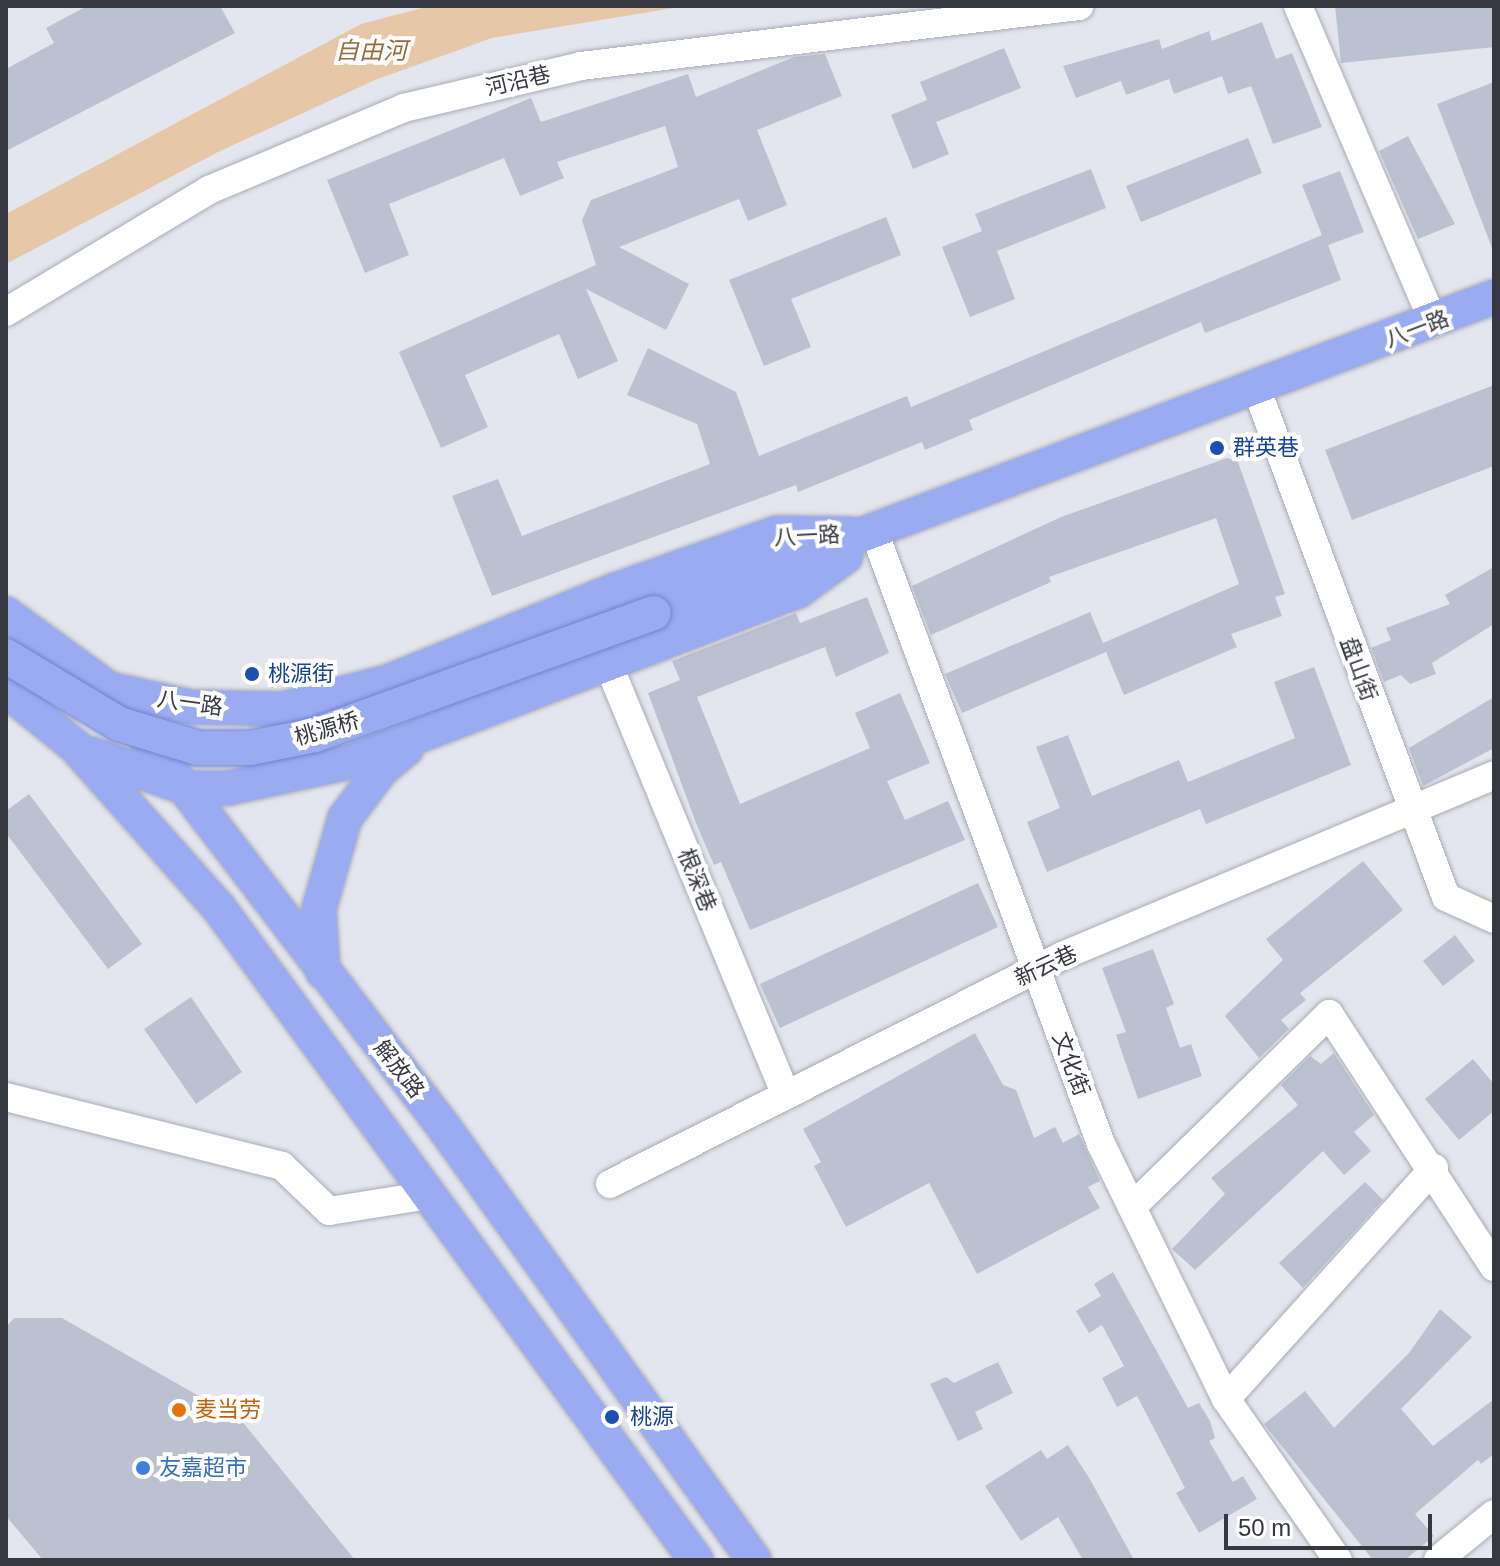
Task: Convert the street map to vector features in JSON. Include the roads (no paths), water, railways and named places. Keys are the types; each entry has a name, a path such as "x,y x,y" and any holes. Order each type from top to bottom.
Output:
{"main road":[{"name":"八一路","path":"109,689 191,707 282,709 388,682 613,591 777,533 875,534 1434,323 1494,297"},
{"name":"桃源桥","path":"6,656 119,724 198,748 250,748 315,735 875,534"},
{"path":"75,746 129,772 186,788 279,779 350,762 609,666 798,591 875,534"},
{"name":"解放路","path":"6,614 47,640 109,689 443,1126 754,1560"},
{"path":"186,788 217,761 388,682"},
{"name":"解放路","path":"6,690 75,746 219,908 692,1558"},
{"path":"323,972 319,909 345,818 381,770 425,733"},
{"path":"186,788 188,846 219,908"}],"street":[{"name":"河沿巷","path":"6,312 209,190 404,108 581,66 1079,6"},
{"path":"1298,6 1434,323"},
{"name":"盘山街","path":"1257,390 1446,897 1494,919"},
{"name":"文化街","path":"875,534 1101,1144 1226,1399 1338,1560"},
{"path":"6,604 47,640"},
{"name":"根深巷","path":"609,666 786,1095"},
{"name":"新云巷","path":"610,1184 1036,969 1414,814 1494,775"},
{"path":"1132,1207 1329,1014 1434,1168 1494,1267"},
{"path":"6,1097 282,1166 329,1211 430,1195"},
{"path":"1226,1399 1434,1168"},
{"path":"1438,1560 1494,1514"}],"water":[{"name":"自由河","path":"430,6 686,6 492,38 375,80 218,152 6,264 6,214 361,24"}],"place":[{"name":"群英巷","path":"1217,448"},
{"name":"桃源街","path":"252,674"},
{"name":"麦当劳","path":"179,1410"},
{"name":"桃源","path":"612,1417"},
{"name":"友嘉超市","path":"143,1468"}]}
